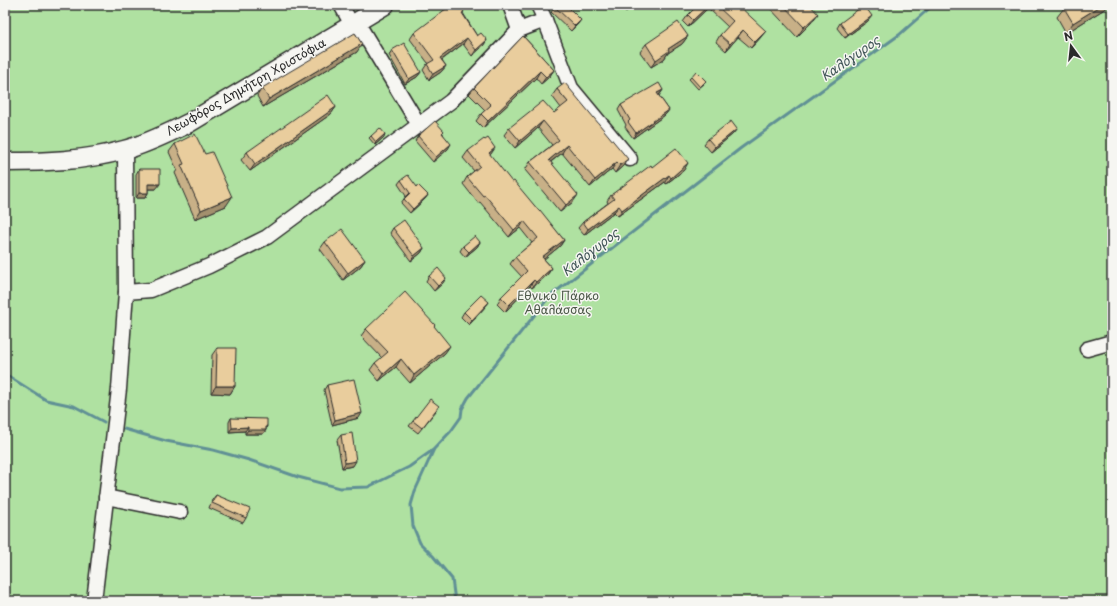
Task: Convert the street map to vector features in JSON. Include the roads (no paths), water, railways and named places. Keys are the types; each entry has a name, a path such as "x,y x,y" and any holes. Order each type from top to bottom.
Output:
{"main road":[{"name":"Λεωφόρος Δημήτρη Χριστόφια","path":"5,162 49,162 96,156 125,150 156,138 189,123 384,5"}],"lane":[{"path":"341,5 419,125"},
{"path":"510,5 519,30"},
{"path":"538,5 571,88 630,159"},
{"path":"126,292 151,290 209,266 267,237 451,101 519,30 545,20"},
{"path":"94,601 119,389 126,292 125,150"},
{"path":"1087,349 1112,342"},
{"path":"106,498 180,512"}],"waterway":[{"name":"Καλόγυρος","path":"455,601 452,579 420,543 413,526 411,505 415,491 434,449 451,431 461,417 462,409 468,398 549,297 741,148 899,35 933,5"},
{"path":"5,374 46,400 74,406 104,422"},
{"path":"124,429 166,441 213,450 249,460 298,477 340,488 368,487 409,467 433,450"}],"park label":[{"name":"Εθνικό Πάρκο Αθαλάσσας","path":"558,303"}]}
